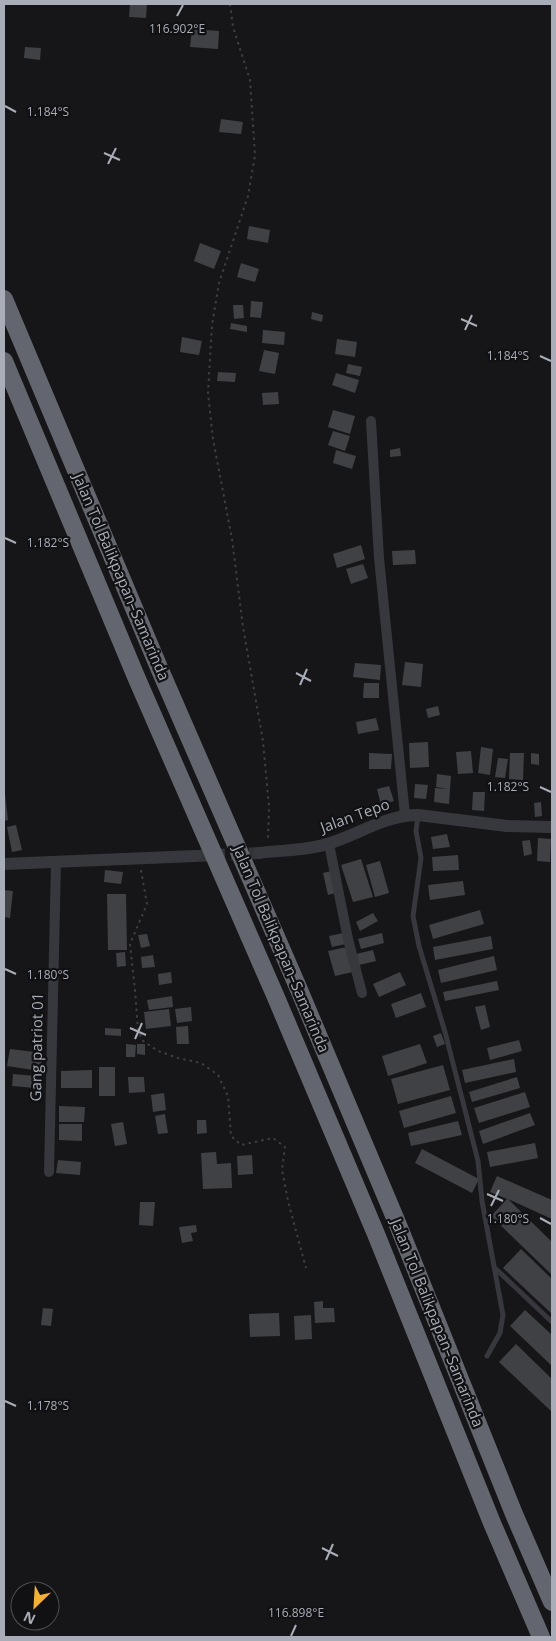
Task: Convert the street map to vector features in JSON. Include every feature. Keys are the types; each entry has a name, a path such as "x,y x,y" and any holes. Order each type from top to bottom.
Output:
{"highway":[{"name":"Jalan Tol Balikpapan–Samarinda","path":"4,299 160,670 395,1216 514,1514 552,1602"},
{"name":"Jalan Tol Balikpapan–Samarinda","path":"4,362 141,688 309,1074 376,1234 492,1523 541,1637"}],"street":[{"path":"371,422 378,558 385,624 412,815"},
{"name":"Jalan Tepo","path":"263,852 329,844 382,822 412,815 506,826 552,827"},
{"path":"329,844 348,939 362,993"},
{"path":"4,864 195,856"},
{"name":"Gang patriot 01","path":"49,1172 56,863"}],"lane":[{"path":"412,815 421,858 413,916 419,946 446,1032 478,1161 482,1201 503,1314 500,1333 487,1356"},
{"path":"496,1269 552,1322"}],"path":[{"path":"230,4 233,27 250,80 255,155 248,196 220,283 212,325 208,393 213,439 232,539 243,627 260,715 269,807 263,852"},
{"path":"139,858 147,904 130,944 138,1030 143,1041 158,1052 201,1063 218,1075 228,1096 230,1136 242,1145 273,1138 285,1147 282,1170 288,1201 306,1268"}],"building":[{"path":"130,4 147,4 146,18 129,17"},
{"path":"192,29 219,31 218,49 190,47"},
{"path":"25,47 41,48 40,60 24,58"},
{"path":"221,119 243,122 241,134 219,132"},
{"path":"249,226 270,230 268,243 247,239"},
{"path":"200,243 221,251 214,269 194,261"},
{"path":"241,263 259,269 255,282 237,277"},
{"path":"251,301 263,302 261,318 250,317"},
{"path":"233,305 243,305 244,318 234,319"},
{"path":"312,312 323,315 322,322 311,319"},
{"path":"231,323 247,326 247,332 230,329"},
{"path":"263,330 285,332 284,345 262,343"},
{"path":"182,337 202,341 199,355 180,352"},
{"path":"337,339 357,342 355,357 335,354"},
{"path":"264,350 279,353 275,374 259,371"},
{"path":"348,364 362,367 360,376 346,373"},
{"path":"218,372 236,373 235,382 217,381"},
{"path":"336,373 359,380 355,393 332,385"},
{"path":"278,392 279,404 263,405 262,393"},
{"path":"333,410 355,416 350,434 328,427"},
{"path":"333,431 350,436 345,451 328,445"},
{"path":"400,448 401,456 390,457 390,450"},
{"path":"336,450 356,456 352,469 333,463"},
{"path":"361,545 365,559 337,568 333,554"},
{"path":"415,550 416,564 393,565 392,551"},
{"path":"363,564 368,578 351,584 346,569"},
{"path":"405,662 423,664 421,687 402,685"},
{"path":"355,663 381,665 380,680 353,677"},
{"path":"364,683 379,683 379,698 363,698"},
{"path":"438,706 440,715 428,718 426,709"},
{"path":"376,718 379,730 358,734 356,722"},
{"path":"428,742 429,767 410,768 409,743"},
{"path":"481,747 493,749 490,775 478,773"},
{"path":"471,751 473,773 458,774 456,752"},
{"path":"369,753 392,754 391,769 369,769"},
{"path":"510,753 524,753 523,780 509,779"},
{"path":"531,753 539,754 539,765 531,764"},
{"path":"498,758 508,759 505,778 495,777"},
{"path":"437,774 451,776 449,804 434,802 435,788 448,789 436,787"},
{"path":"415,784 428,785 426,799 414,798"},
{"path":"389,786 394,801 381,805 377,789"},
{"path":"473,792 485,792 484,811 472,810"},
{"path":"4,794 8,820 4,821"},
{"path":"541,802 542,816 535,817 534,803"},
{"path":"16,825 22,850 12,852 7,827"},
{"path":"447,834 450,847 433,849 431,837"},
{"path":"538,838 551,839 550,862 537,861"},
{"path":"530,840 532,854 524,856 522,841"},
{"path":"458,855 459,870 433,871 432,857"},
{"path":"361,859 373,897 353,902 341,865"},
{"path":"380,861 389,893 375,897 366,865"},
{"path":"105,870 123,872 121,884 104,882"},
{"path":"331,871 336,893 328,895 323,873"},
{"path":"463,881 465,895 430,900 428,885"},
{"path":"4,890 13,891 10,918 4,917"},
{"path":"107,894 126,894 127,950 108,950"},
{"path":"480,910 484,924 433,939 429,925"},
{"path":"373,913 378,921 360,931 356,922"},
{"path":"343,933 346,944 332,947 329,936"},
{"path":"382,933 384,943 361,949 358,939"},
{"path":"147,934 150,946 141,948 138,935"},
{"path":"491,936 493,949 435,960 433,947"},
{"path":"347,947 353,972 335,976 328,951"},
{"path":"373,950 376,961 359,965 356,954"},
{"path":"125,952 126,966 117,967 116,953"},
{"path":"153,955 155,967 142,968 141,957"},
{"path":"494,956 497,970 441,983 438,970"},
{"path":"171,972 172,983 159,985 158,974"},
{"path":"400,972 406,985 379,997 373,984"},
{"path":"497,981 499,990 445,1001 443,992"},
{"path":"421,993 426,1007 396,1018 391,1004"},
{"path":"172,996 173,1007 149,1010 147,1000"},
{"path":"485,1005 490,1027 481,1030 475,1007"},
{"path":"191,1007 192,1021 177,1023 175,1009"},
{"path":"169,1009 171,1026 146,1029 144,1012"},
{"path":"188,1026 189,1044 177,1044 176,1027"},
{"path":"105,1028 121,1029 121,1036 105,1035"},
{"path":"441,1033 445,1044 437,1047 433,1036"},
{"path":"519,1040 522,1051 490,1060 487,1048"},
{"path":"126,1044 136,1045 135,1057 126,1057"},
{"path":"137,1044 145,1044 145,1055 137,1054"},
{"path":"420,1044 427,1063 388,1076 382,1056"},
{"path":"10,1049 43,1053 40,1071 7,1066"},
{"path":"514,1059 516,1072 465,1083 462,1070"},
{"path":"443,1065 450,1090 398,1104 391,1079"},
{"path":"99,1067 115,1067 115,1096 99,1096"},
{"path":"92,1070 92,1088 61,1088 61,1071"},
{"path":"13,1074 36,1076 35,1088 12,1086"},
{"path":"128,1077 144,1077 145,1092 129,1093"},
{"path":"517,1077 520,1088 472,1102 469,1092"},
{"path":"525,1092 530,1107 479,1123 474,1108"},
{"path":"164,1093 166,1110 153,1112 151,1095"},
{"path":"451,1096 456,1113 404,1128 399,1111"},
{"path":"59,1106 85,1107 84,1122 59,1122"},
{"path":"530,1113 535,1125 483,1144 479,1131"},
{"path":"165,1114 168,1133 158,1134 155,1116"},
{"path":"197,1120 206,1120 207,1133 197,1134"},
{"path":"458,1121 462,1135 411,1146 408,1133"},
{"path":"123,1122 127,1144 115,1146 111,1124"},
{"path":"59,1124 82,1124 82,1141 59,1140"},
{"path":"535,1143 538,1158 490,1167 487,1152"},
{"path":"422,1149 479,1179 472,1193 415,1163"},
{"path":"216,1152 217,1164 231,1163 232,1188 203,1189 201,1153"},
{"path":"252,1155 253,1174 238,1175 237,1156"},
{"path":"58,1160 81,1162 80,1175 56,1173"},
{"path":"497,1176 552,1200 552,1219 508,1199 552,1242 552,1275 491,1216 507,1199 490,1192"},
{"path":"140,1202 155,1202 153,1226 139,1225"},
{"path":"196,1225 197,1232 191,1233 193,1241 182,1243 179,1227"},
{"path":"521,1249 552,1279 552,1314 503,1268"},
{"path":"323,1301 323,1308 334,1308 335,1322 315,1323 314,1302"},
{"path":"43,1308 53,1309 51,1326 41,1325"},
{"path":"525,1310 552,1335 552,1366 510,1326"},
{"path":"279,1313 280,1336 250,1337 249,1314"},
{"path":"311,1315 312,1339 295,1340 294,1316"},
{"path":"516,1344 552,1379 552,1412 499,1362"}],"tunnel":[{"path":"195,856 259,853"}]}
